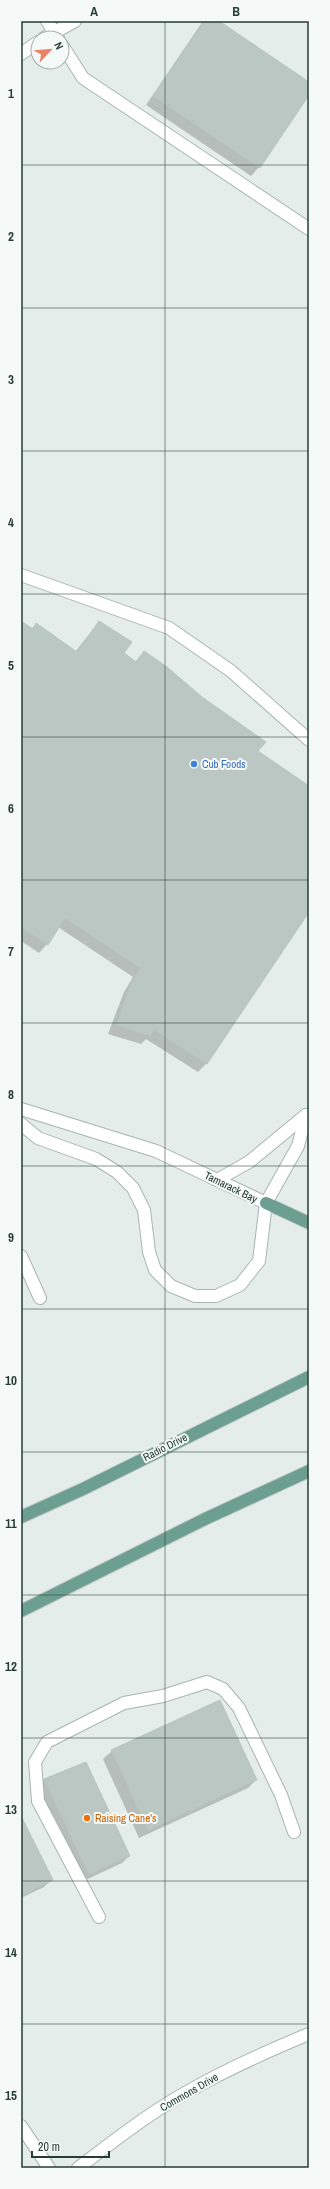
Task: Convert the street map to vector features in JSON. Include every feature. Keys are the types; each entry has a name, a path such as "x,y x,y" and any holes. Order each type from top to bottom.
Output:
{"main road":[{"path":"266,1204 309,1223"},
{"name":"Radio Drive","path":"21,1517 309,1377"},
{"path":"21,1610 199,1522 309,1471"}],"street":[{"path":"61,30 75,21"},
{"path":"21,54 30,48"},
{"path":"70,58 83,78 309,229"},
{"path":"21,575 169,628 231,671 309,740"},
{"name":"Tamarack Bay","path":"21,1109 156,1151 266,1204 259,1261 240,1285 216,1296 195,1296 171,1286 155,1270 149,1252 144,1210 133,1188 117,1172 96,1159 38,1138 21,1124"},
{"path":"217,1180 248,1162 308,1113"},
{"path":"266,1204 298,1146 308,1113"},
{"path":"21,1256 40,1298"},
{"path":"99,1917 38,1801 35,1762 47,1742 124,1703 163,1696 207,1682 223,1688 238,1708 281,1795 294,1832"},
{"name":"Commons Drive","path":"78,2168 151,2114 179,2096 236,2066 309,2034"},
{"path":"21,2126 49,2168"}],"building":[{"path":"204,21 219,21 309,82 309,95 260,168 153,96"},
{"path":"21,621 33,629 36,623 77,652 99,621 132,642 124,653 136,662 144,651 167,667 202,697 266,742 258,751 309,786 309,912 207,1064 154,1030 150,1036 116,1025 131,983 140,968 65,918 48,945 21,927"},
{"path":"220,1700 257,1780 148,1830 111,1750"},
{"name":"Raising Cane's","path":"86,1762 130,1856 89,1875 44,1779"},
{"path":"21,1816 53,1880 21,1896"}],"place":[{"name":"Cub Foods","path":"194,764"},
{"name":"Raising Cane's","path":"87,1818"}]}
